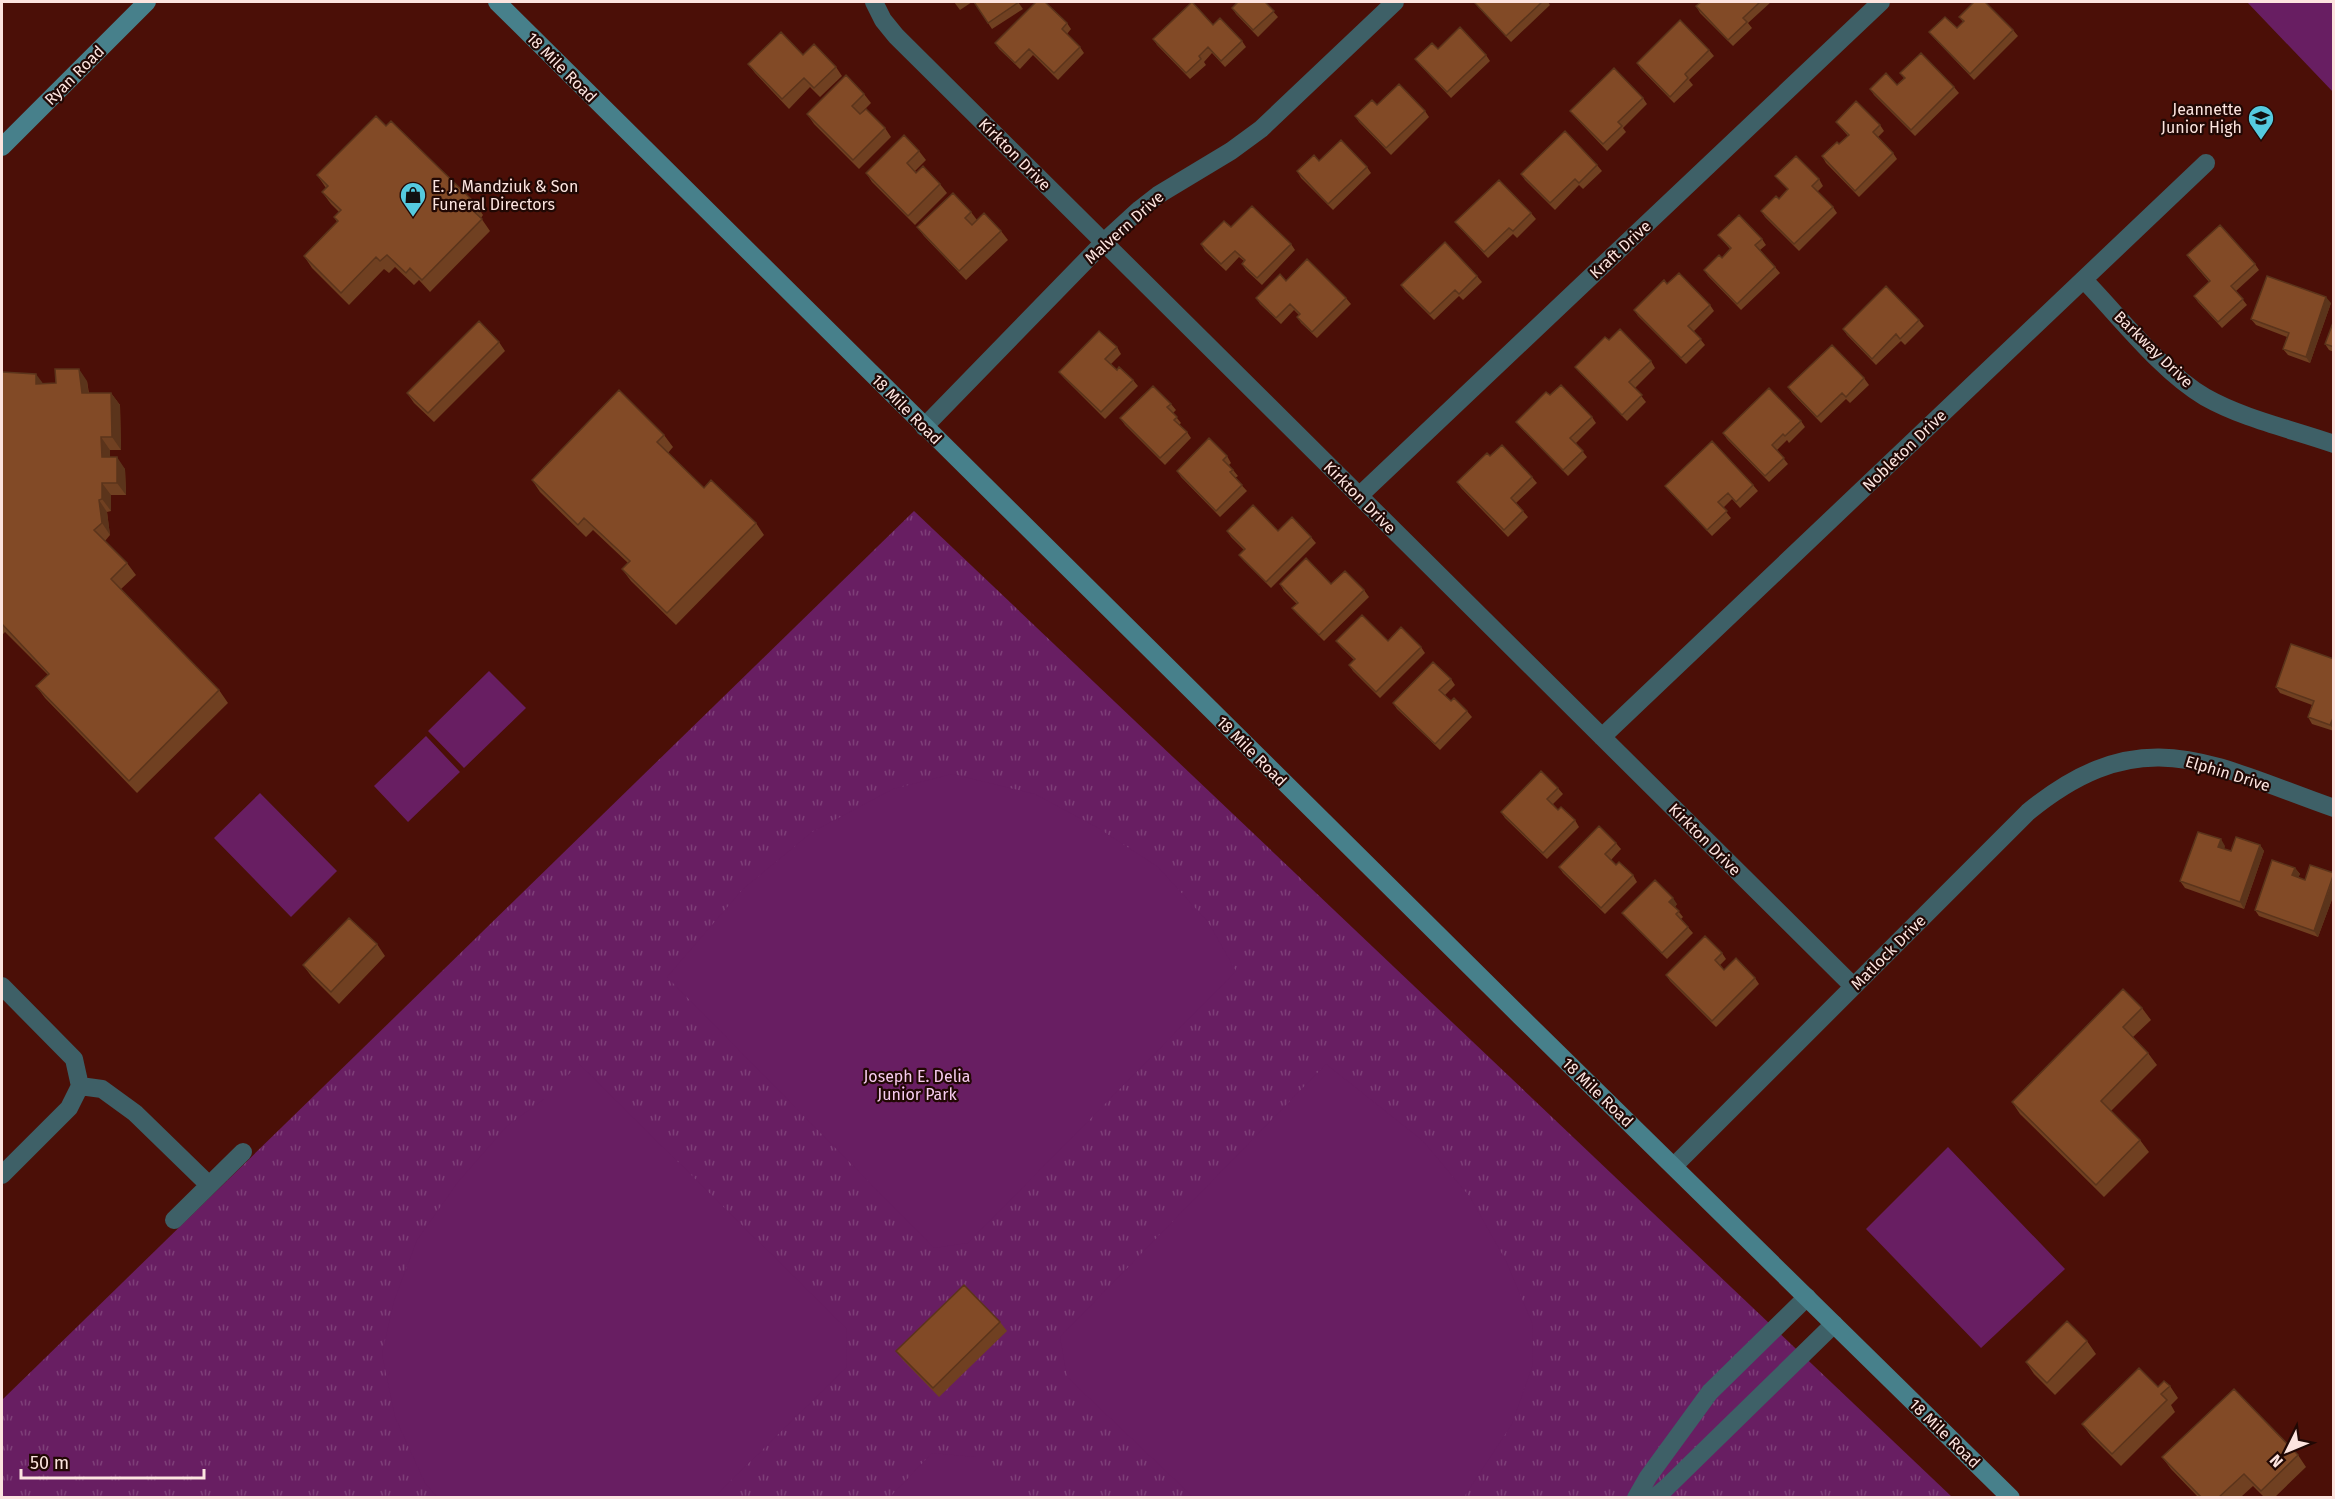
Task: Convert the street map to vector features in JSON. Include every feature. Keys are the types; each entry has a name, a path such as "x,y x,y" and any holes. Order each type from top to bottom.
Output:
{"main road":[{"name":"Ryan Road","path":"2,147 147,2"},
{"name":"18 Mile Road","path":"497,2 924,427 2011,1497"}],"street":[{"name":"Kirkton Drive","path":"874,2 883,20 896,36 1853,986"},
{"name":"Malvern Drive","path":"924,427 1104,242 1158,195 1231,151 1261,129 1395,2"},
{"name":"Kraft Drive","path":"1359,496 1881,2"},
{"name":"Nobleton Drive","path":"1602,737 2206,163"},
{"name":"Barkway Drive","path":"2084,280 2165,365 2182,381 2206,397 2240,413 2334,444"},
{"name":"Elphin Drive","path":"2119,761 2165,756 2195,761 2334,808"},
{"name":"Matlock Drive","path":"1674,1166 2028,812 2064,785 2092,770 2119,761"},
{"path":"2,986 74,1059 80,1086 69,1108 2,1175"},
{"path":"80,1086 102,1089 135,1113 209,1185"},
{"path":"174,1220 243,1152"},
{"path":"1636,1497 1710,1392 1807,1298"},
{"path":"1654,1497 1666,1488 1834,1324"}],"green space":[{"path":"2247,2 2333,2 2333,92"},
{"name":"Joseph E. Delia Junior Park","path":"914,511 1952,1497 2,1498 2,1400"},
{"path":"489,671 526,708 464,768 428,731"},
{"path":"426,736 460,772 408,822 374,786"},
{"path":"952,774 1035,794 1098,828 1158,867 1208,922 1236,971 968,1243 934,1248 667,977 743,889 812,832 893,789"},
{"path":"260,793 337,871 291,917 214,838"},
{"path":"579,1064 847,1329 846,1368 714,1497 437,1497 425,1483 395,1417 382,1354 394,1301 417,1240 458,1182 507,1126 544,1099"},
{"path":"1326,1064 1423,1141 1470,1197 1506,1261 1533,1325 1532,1367 1512,1424 1464,1497 1193,1497 1067,1377 1060,1337"},
{"path":"1948,1147 2065,1269 1981,1348 1866,1229"},
{"path":"932,1453 976,1457 1016,1497 890,1497"}],"building":[{"path":"974,2 1019,2 988,23"},
{"path":"1036,2 1045,2 1067,23 1062,29 1080,47 1054,73 1029,49 1015,63 995,43"},
{"path":"1192,2 1213,25 1220,18 1242,41 1221,61 1208,47 1199,56 1201,59 1186,73 1153,39"},
{"path":"1238,2 1265,2 1274,11 1253,30 1232,8"},
{"path":"1542,2 1506,36 1475,3"},
{"path":"1701,2 1760,2 1743,18 1747,22 1728,40 1696,6"},
{"path":"1974,2 1985,2 2013,30 1970,74 1929,32 1945,17 1957,28 1964,21 1959,17"},
{"path":"1680,20 1709,50 1685,74 1688,78 1670,97 1637,63"},
{"path":"1460,27 1486,55 1447,92 1415,59 1432,43 1438,49"},
{"path":"781,32 803,55 814,44 836,67 814,88 804,78 782,99 748,64"},
{"path":"1921,53 1954,87 1911,130 1870,89 1886,73 1897,85 1905,78 1900,73"},
{"path":"1614,68 1643,98 1618,122 1622,126 1603,144 1570,111"},
{"path":"846,75 864,94 852,106 860,114 866,109 885,128 853,160 807,114"},
{"path":"1399,84 1425,111 1386,148 1355,116 1372,100 1377,105"},
{"path":"1856,101 1880,125 1873,132 1893,153 1855,191 1822,156 1837,142 1839,144 1849,135 1836,122"},
{"name":"E. J. Mandziuk & Son Funeral Directors","path":"376,116 386,126 391,121 475,203 470,208 482,219 422,280 410,268 406,273 387,255 380,261 376,257 341,293 304,256 338,221 334,217 341,210 322,192 328,186 317,175"},
{"path":"1565,131 1597,165 1579,183 1575,179 1550,203 1521,174"},
{"path":"904,135 919,151 907,163 916,173 923,166 940,184 908,216 866,173"},
{"path":"1341,140 1367,167 1328,204 1297,171 1314,155 1319,161"},
{"path":"1796,156 1819,179 1812,186 1833,207 1794,244 1761,211 1776,196 1779,199 1788,189 1775,176"},
{"path":"1499,180 1531,213 1513,231 1509,228 1484,252 1455,222"},
{"path":"953,193 971,212 965,218 972,225 984,213 1001,231 959,271 917,227"},
{"path":"1252,206 1291,244 1257,278 1242,264 1245,260 1235,251 1221,264 1201,244 1224,221 1231,227"},
{"path":"1739,215 1762,239 1755,245 1775,267 1737,304 1704,270 1719,255 1722,258 1731,248 1718,235"},
{"path":"2220,225 2255,264 2231,286 2243,299 2218,322 2194,296 2210,281 2187,255"},
{"path":"1445,242 1477,276 1459,294 1455,290 1430,314 1401,285"},
{"path":"1307,259 1346,298 1312,332 1297,317 1300,314 1290,304 1276,318 1256,298 1280,274 1286,281"},
{"path":"1679,273 1710,305 1688,326 1701,339 1681,358 1634,310 1664,280 1667,284"},
{"path":"2267,276 2326,297 2306,357 2283,349 2289,333 2251,319"},
{"path":"1886,286 1919,320 1900,339 1896,334 1872,359 1843,329"},
{"path":"2334,320 2334,347 2325,344"},
{"path":"479,321 499,342 428,413 407,393"},
{"path":"1620,329 1651,361 1629,382 1642,395 1622,415 1575,367 1605,337 1609,340"},
{"path":"1099,331 1117,347 1105,359 1117,370 1119,367 1133,380 1101,412 1059,372"},
{"path":"1832,345 1864,378 1846,397 1842,393 1817,417 1788,387"},
{"path":"55,369 79,369 82,393 111,393 112,437 101,437 102,457 117,457 117,483 102,483 102,499 99,500 102,523 94,530 127,563 111,579 219,690 129,781 36,686 49,674 2,624 2,372 36,374 36,384 56,383"},
{"path":"1561,385 1592,417 1570,438 1583,451 1563,470 1516,422 1546,392 1550,395"},
{"path":"1153,386 1171,404 1167,407 1177,417 1174,420 1187,432 1160,458 1120,418"},
{"path":"1769,388 1801,421 1772,445 1784,458 1765,476 1723,433"},
{"path":"619,390 664,435 657,442 704,488 711,480 756,523 667,613 622,569 630,561 584,518 578,525 532,480"},
{"path":"1209,438 1227,456 1223,460 1233,470 1230,472 1242,485 1216,511 1177,471"},
{"path":"1712,441 1753,485 1736,502 1728,493 1718,502 1727,511 1707,530 1665,486"},
{"path":"1502,445 1532,477 1511,498 1523,511 1504,530 1457,482 1487,453 1490,456"},
{"path":"1253,505 1278,531 1292,517 1311,537 1266,582 1239,555 1245,549 1227,531"},
{"path":"1306,558 1331,584 1345,571 1364,590 1319,635 1292,608 1298,603 1280,584"},
{"path":"1362,615 1388,641 1401,627 1421,647 1376,692 1349,665 1355,659 1336,641"},
{"path":"2291,644 2334,659 2334,716 2330,725 2308,717 2314,701 2276,687"},
{"path":"1433,662 1451,679 1439,690 1451,701 1454,698 1467,711 1435,744 1393,703"},
{"path":"1541,771 1558,788 1547,799 1558,810 1561,807 1575,820 1543,853 1501,812"},
{"path":"1599,826 1616,843 1605,854 1616,865 1619,862 1633,875 1601,908 1559,867"},
{"path":"2198,832 2221,839 2218,847 2231,851 2236,837 2260,845 2240,902 2180,881"},
{"path":"2272,860 2295,868 2292,875 2305,880 2310,865 2334,873 2314,931 2255,910"},
{"path":"1655,880 1673,898 1669,902 1679,911 1676,914 1688,927 1662,953 1622,913"},
{"path":"349,918 377,944 331,992 303,965"},
{"path":"1705,936 1722,953 1715,960 1724,970 1736,958 1755,978 1712,1021 1666,975"},
{"path":"2123,989 2142,1008 2123,1027 2148,1053 2101,1101 2140,1140 2096,1185 2012,1102"},
{"path":"964,1285 1000,1322 933,1388 896,1351"},
{"path":"2067,1321 2087,1341 2047,1383 2026,1362"},
{"path":"2139,1368 2158,1387 2164,1381 2170,1386 2161,1394 2167,1400 2112,1454 2082,1424"},
{"path":"2234,1389 2298,1455 2261,1491 2244,1474 2219,1497 2201,1497 2162,1457"}],"place":[{"name":"Jeannette Junior High","path":"2261,141"},
{"name":"E. J. Mandziuk & Son Funeral Directors","path":"413,218"}]}
